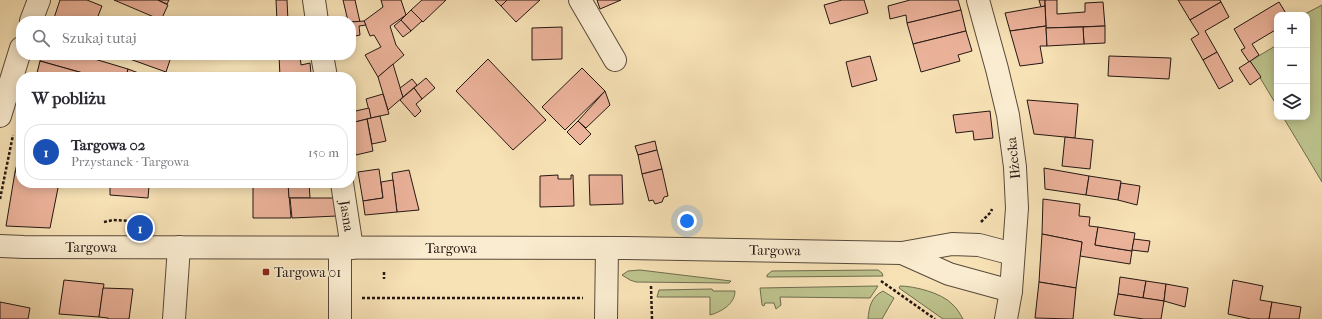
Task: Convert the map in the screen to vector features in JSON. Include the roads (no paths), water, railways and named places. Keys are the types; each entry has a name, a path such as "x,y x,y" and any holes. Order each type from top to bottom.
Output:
{"street":[{"path":"33,16 38,0"},
{"path":"314,0 316,16"},
{"path":"580,0 615,60"},
{"name":"Iłżecka","path":"978,0 1008,115 1015,167 1017,208 1011,291 1006,319"},
{"path":"0,116 17,60"},
{"path":"323,60 325,72"},
{"name":"Jasna","path":"340,319 340,298 346,248 342,188"},
{"name":"Targowa","path":"0,246 179,248 607,248 902,253 952,244 979,245 1013,254"},
{"path":"174,319 179,248"},
{"path":"606,309 607,248"},
{"name":"Targowa","path":"902,253 949,274 1011,291"}],"place":[{"name":"Targowa 02","path":"140,228"},
{"name":"Targowa 01","path":"266,272"}]}
